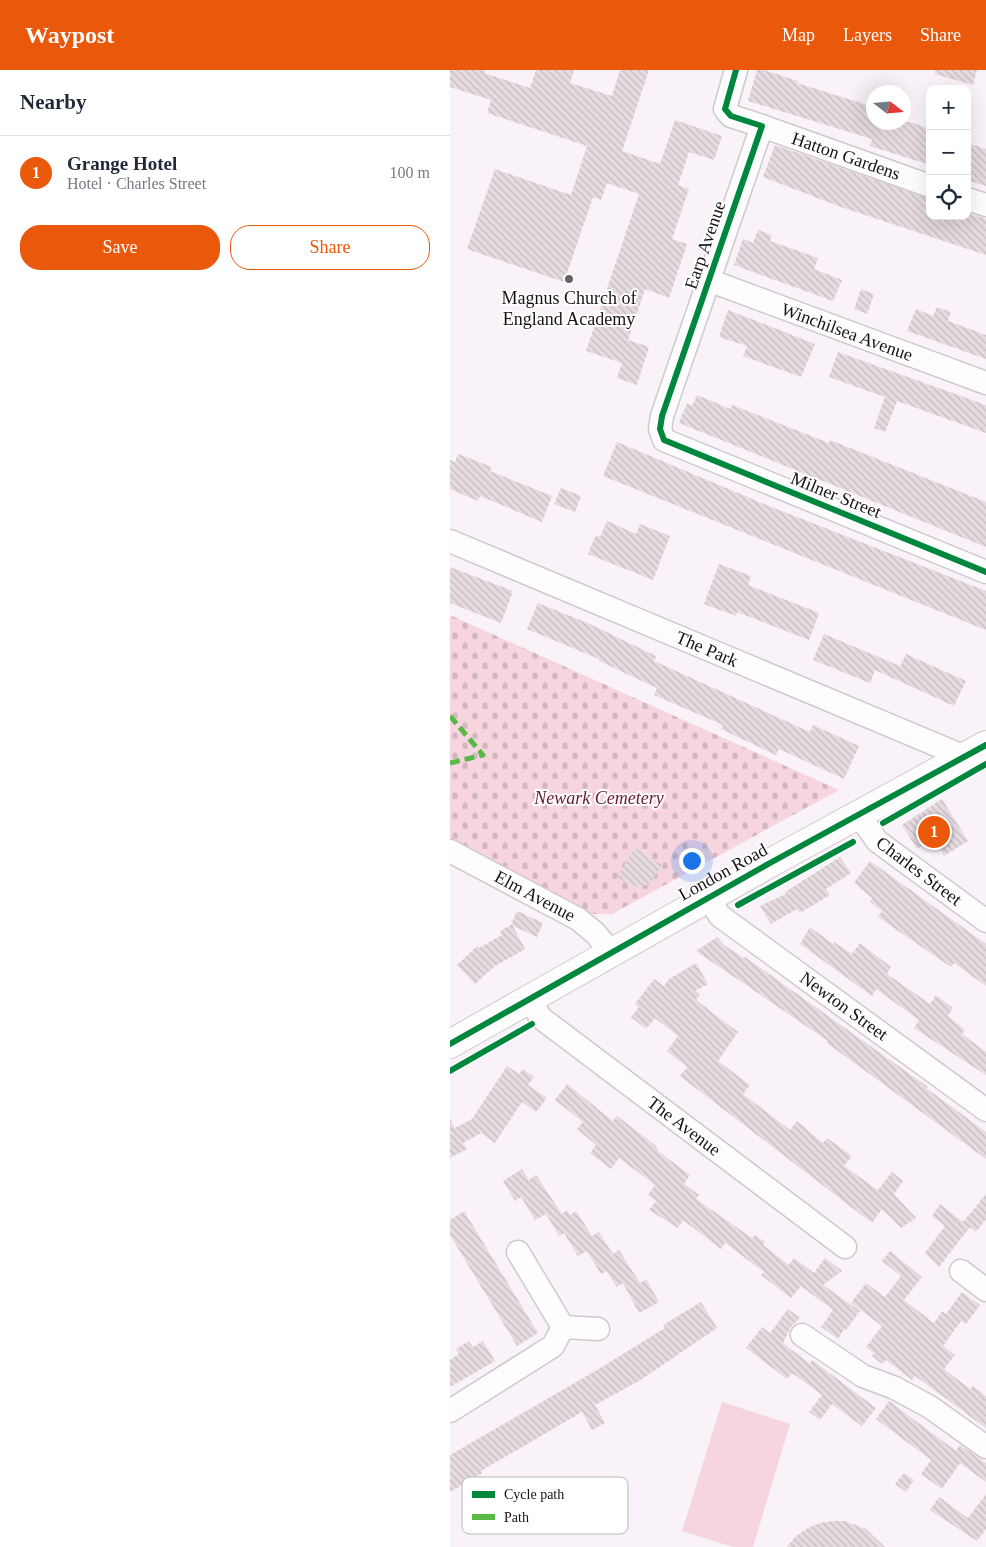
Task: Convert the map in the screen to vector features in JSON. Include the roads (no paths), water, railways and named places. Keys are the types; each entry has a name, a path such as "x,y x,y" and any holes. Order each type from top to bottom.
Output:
{"main road":[{"name":"London Road","path":"450,1044 611,952 975,751"}],"street":[{"path":"736,70 726,109 731,116 762,126"},
{"name":"Hatton Gardens","path":"762,126 926,185"},
{"name":"Earp Avenue","path":"674,446 664,440 660,429 662,416 762,126"},
{"path":"971,200 986,206"},
{"name":"Winchilsea Avenue","path":"708,280 986,383"},
{"name":"Milner Street","path":"674,446 986,572"},
{"name":"The Park","path":"450,541 975,751"},
{"name":"Charles Street","path":"859,815 877,841 986,921"},
{"name":"Elm Avenue","path":"450,851 578,919 595,933 611,952"},
{"name":"Newton Street","path":"708,898 720,916 986,1110"},
{"name":"The Avenue","path":"528,999 541,1018 844,1247"},
{"path":"518,1252 562,1327"},
{"path":"961,1271 986,1290"},
{"path":"562,1327 598,1329"},
{"path":"450,1411 553,1346 562,1327"},
{"path":"802,1335 862,1376 895,1388 930,1407 986,1447"}],"place":[{"name":"Magnus Church of England Academy","path":"569,279"},
{"name":"Grange Hotel","path":"934,832"}],"park label":[{"name":"Newark Cemetery","path":"599,798"}]}
